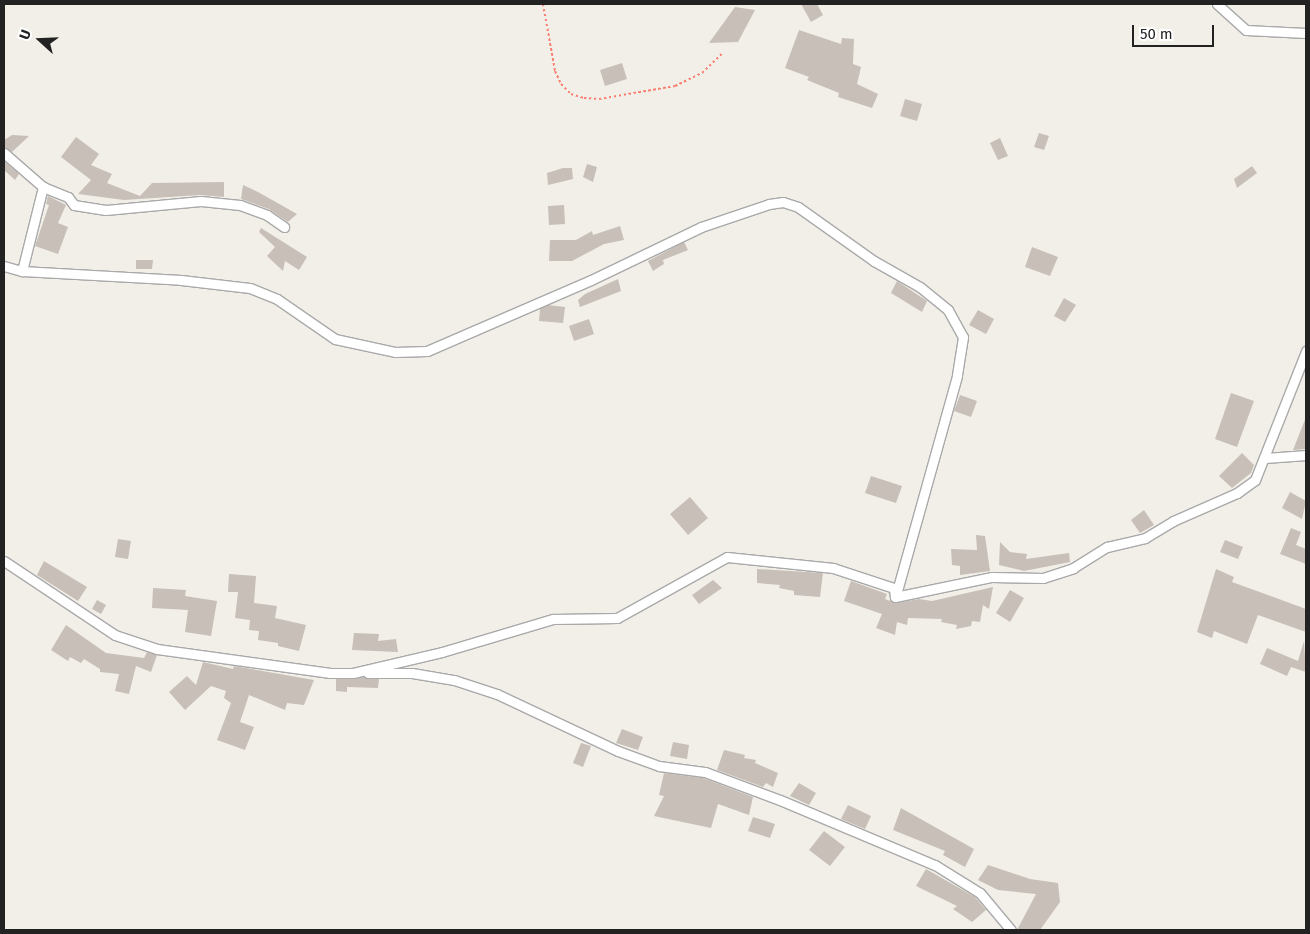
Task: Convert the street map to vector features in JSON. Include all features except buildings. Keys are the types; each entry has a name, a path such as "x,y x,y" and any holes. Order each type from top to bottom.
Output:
{"street":[{"path":"1218,4 1246,30 1306,33"},
{"path":"4,153 43,187 68,198 74,205 90,209 201,201 240,205 267,215 284,227"},
{"path":"22,270 43,187"},
{"path":"4,266 22,270 181,280 250,288 277,299 335,339 395,352 427,351 591,280 701,227 769,204 784,202 798,207 874,261 920,287 948,310 963,337 957,376 895,596"},
{"path":"895,596 992,577 1051,576 1081,564 1106,547 1146,538 1173,521 1248,487 1255,480 1266,458 1306,351"},
{"path":"1266,458 1306,454"},
{"path":"353,673 442,652 553,619 617,618 728,557 833,568 894,588 895,596"},
{"path":"4,561 115,635 158,649 242,663 353,673 412,673 454,680 497,694 626,754 658,766 705,772 780,800 935,865 980,893 1010,930"}],"path":[{"path":"543,4 554,71 561,84 571,94 584,98 599,99 676,86 702,73 722,54"}]}
